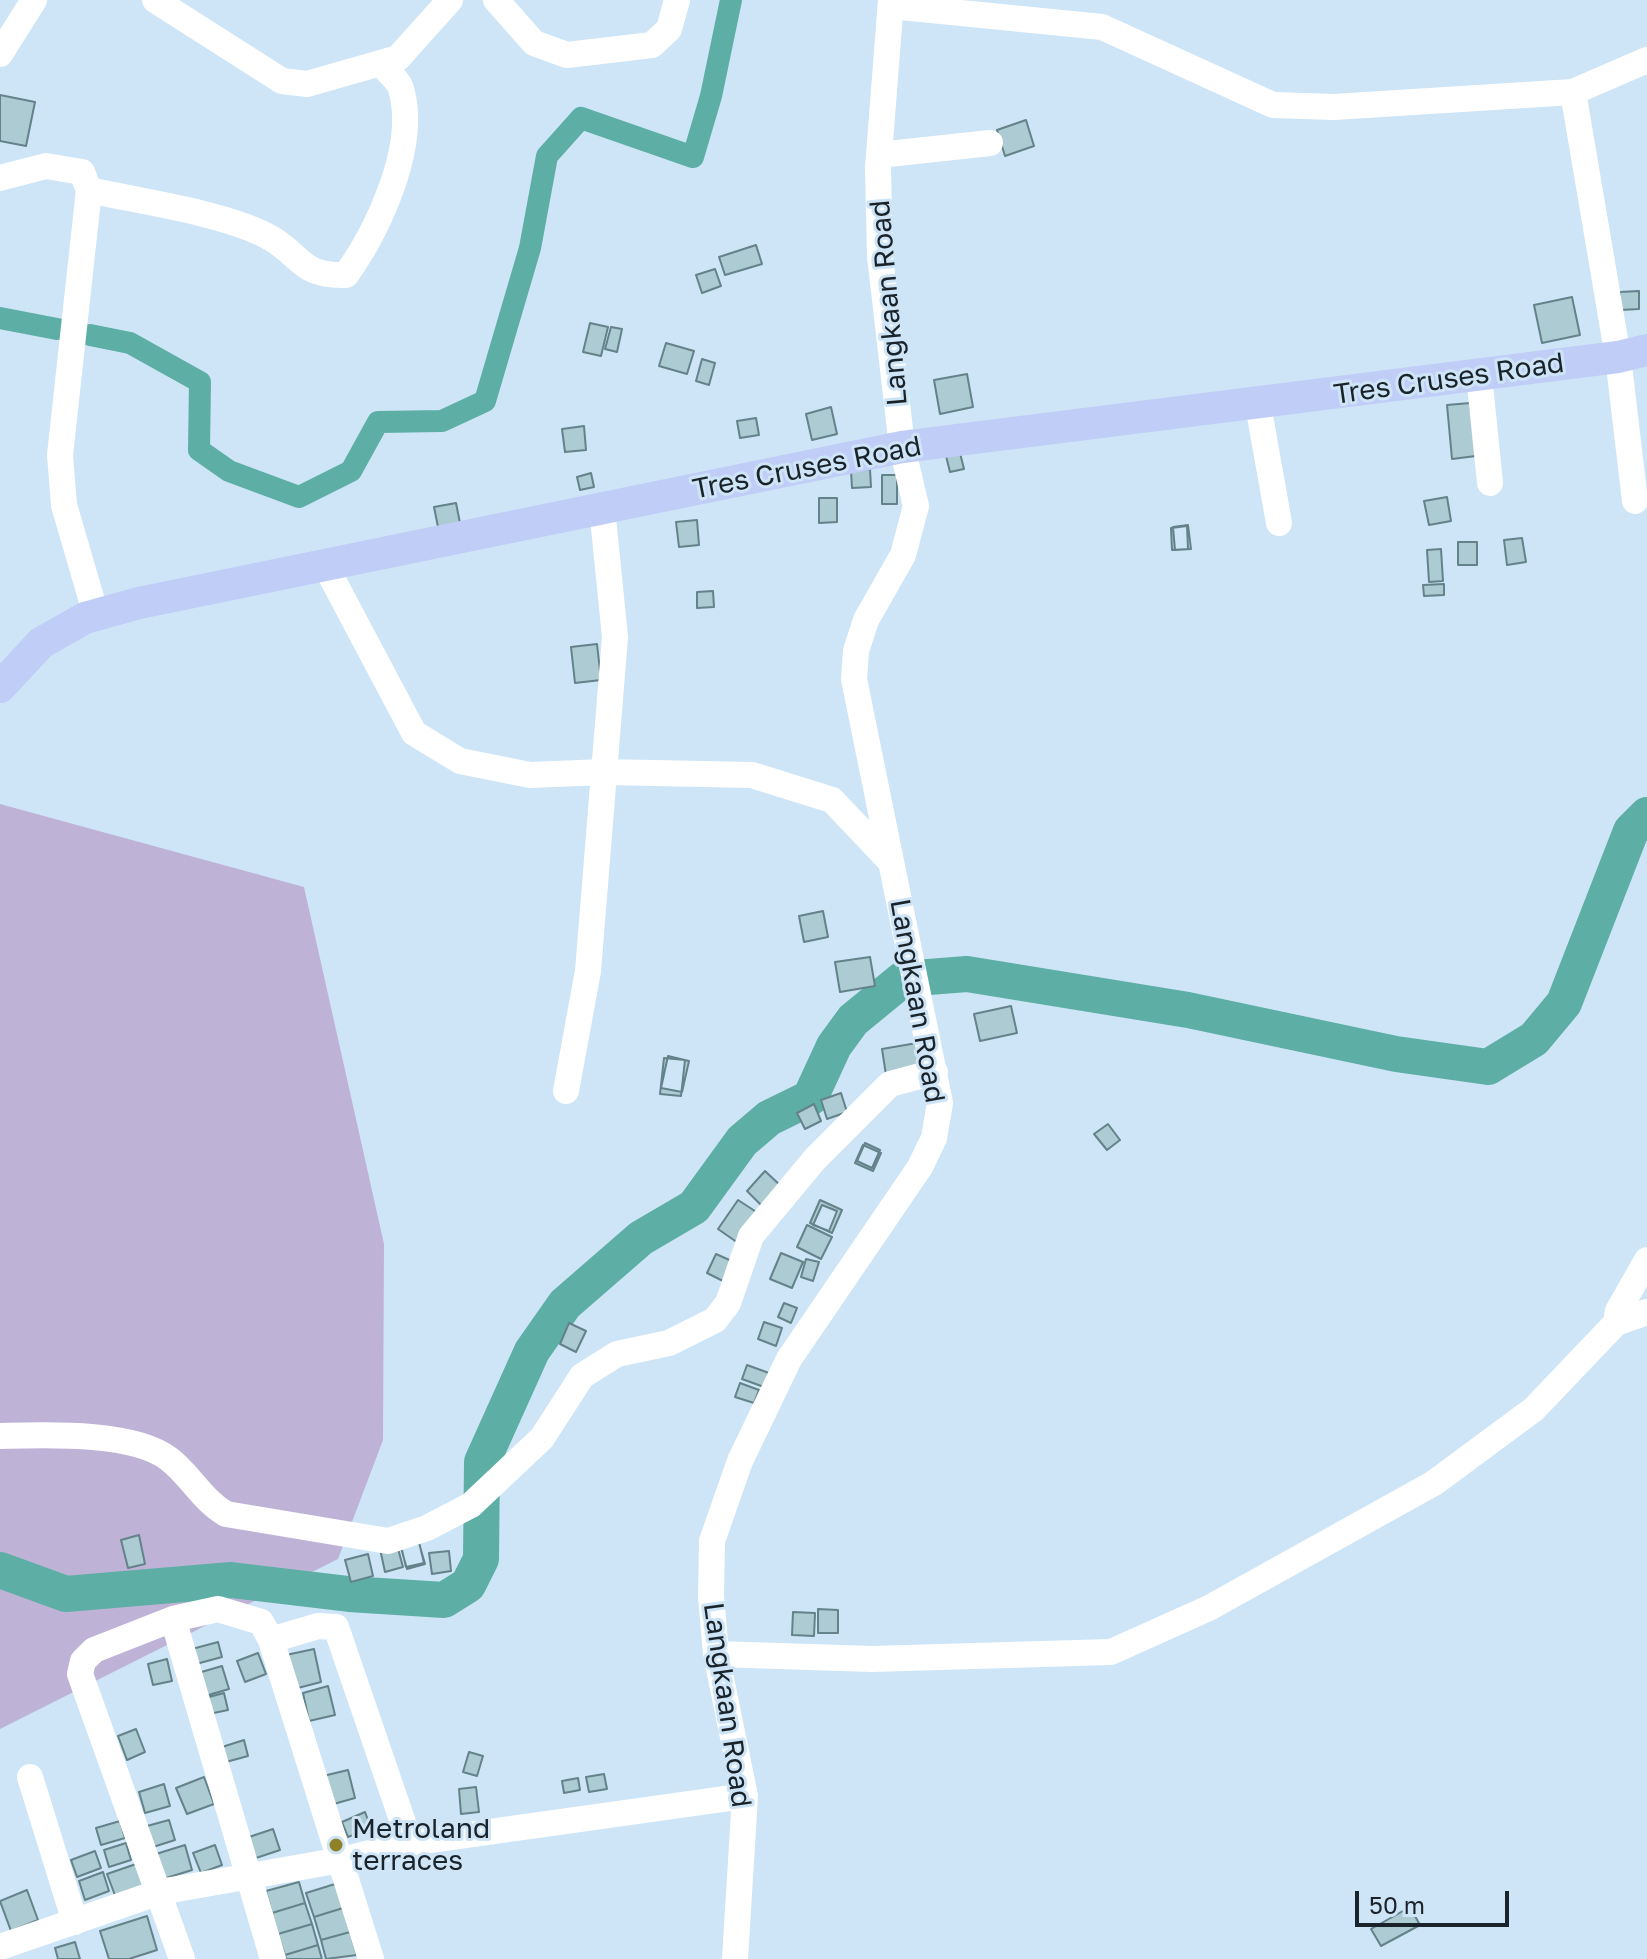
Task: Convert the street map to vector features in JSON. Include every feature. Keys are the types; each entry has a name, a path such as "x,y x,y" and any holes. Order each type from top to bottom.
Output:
{"main road":[{"name":"Tres Cruses Road","path":"0,687 41,643 96,615 602,508 902,447 1258,405 1632,353"}],"street":[{"path":"0,54 34,0"},
{"path":"155,0 282,81 307,84 398,58 450,0"},
{"path":"496,0 534,43 567,55 652,45 669,29 677,0"},
{"path":"891,3 1102,27 1273,105 1334,107 1573,92 1647,60"},
{"name":"Langkaan Road","path":"735,1959 745,1796 716,1654 711,1596 712,1541 740,1461 789,1359 920,1167 934,1138 940,1103 854,679 856,651 866,620 903,555 916,506 902,447 880,256 879,155 891,3"},
{"path":"89,190 208,217 267,236 307,270 324,275 346,275 369,242 397,171 405,125 401,87 382,65"},
{"path":"1573,92 1632,353 1635,501"},
{"path":"879,155 990,143"},
{"path":"0,178 46,166 82,172 89,190 60,455 64,505 96,615"},
{"path":"1479,375 1490,483"},
{"path":"1258,405 1279,523"},
{"path":"566,1091 588,971 615,637 602,508"},
{"path":"325,565 414,733 460,761 530,775 604,772 752,775 832,800 891,862"},
{"path":"0,1436 48,1435 140,1445 165,1456 186,1473 207,1503 226,1514 388,1541 427,1528 471,1505 518,1464 542,1438 582,1376 617,1354 669,1343 715,1320 728,1303 751,1236 815,1159 890,1084 935,1072"},
{"path":"1616,1323 1618,1311 1647,1260"},
{"path":"716,1654 872,1659 1111,1652 1209,1608 1434,1483 1534,1409 1616,1323 1647,1312"},
{"path":"182,1959 80,1674 83,1661 94,1650 173,1619 218,1609 261,1622 271,1640 371,1959"},
{"path":"173,1619 273,1959"},
{"path":"271,1640 318,1626 336,1627 410,1843"},
{"path":"30,1777 75,1922"},
{"path":"0,1947 39,1948 75,1922 160,1892 341,1860 410,1843 745,1796"}],"shaded area":[{"path":"0,804 304,887 384,1244 383,1440 338,1559 0,1729"}],"building":[{"path":"0,95 35,102 26,146 0,141"},
{"path":"1026,120 1034,146 1005,156 997,130"},
{"path":"756,245 762,264 725,275 719,257"},
{"path":"715,269 721,286 702,293 696,275"},
{"path":"1639,291 1639,309 1620,310 1620,292"},
{"path":"1572,297 1580,335 1542,343 1534,305"},
{"path":"590,323 608,327 601,356 583,352"},
{"path":"611,327 622,329 617,352 605,349"},
{"path":"666,343 694,351 687,374 659,366"},
{"path":"702,359 715,363 709,385 696,381"},
{"path":"967,374 973,407 940,414 934,380"},
{"path":"1470,403 1476,456 1452,459 1447,405"},
{"path":"831,407 837,434 812,440 806,414"},
{"path":"756,418 759,435 740,438 737,421"},
{"path":"584,426 586,450 565,452 562,429"},
{"path":"960,453 964,469 950,472 946,456"},
{"path":"870,469 871,487 852,488 851,471"},
{"path":"591,473 594,487 580,490 577,477"},
{"path":"882,475 897,475 897,504 882,504"},
{"path":"1447,497 1451,521 1429,525 1424,501"},
{"path":"819,498 837,498 837,522 819,523"},
{"path":"456,503 460,523 438,527 434,507"},
{"path":"697,520 699,545 679,547 676,522"},
{"path":"1188,525 1191,549 1175,550 1173,527"},
{"path":"1187,526 1188,549 1172,550 1171,528"},
{"path":"1522,538 1526,562 1507,565 1504,540"},
{"path":"1458,542 1477,542 1477,565 1458,565"},
{"path":"1441,549 1443,581 1429,582 1427,550"},
{"path":"1444,584 1444,595 1424,596 1423,585"},
{"path":"713,591 714,607 697,608 697,592"},
{"path":"597,644 601,680 575,683 571,647"},
{"path":"823,911 828,937 804,942 799,916"},
{"path":"870,957 875,986 840,992 835,962"},
{"path":"1011,1006 1017,1033 980,1041 974,1014"},
{"path":"917,1043 921,1068 886,1075 882,1049"},
{"path":"668,1056 689,1061 682,1092 661,1088"},
{"path":"664,1058 685,1060 681,1096 660,1094"},
{"path":"841,1093 847,1112 827,1119 821,1100"},
{"path":"814,1104 821,1121 805,1129 797,1113"},
{"path":"1108,1124 1120,1140 1107,1150 1094,1134"},
{"path":"865,1143 880,1150 872,1168 857,1161"},
{"path":"863,1145 881,1153 873,1171 855,1163"},
{"path":"765,1171 782,1187 763,1207 747,1191"},
{"path":"738,1200 758,1213 738,1243 718,1229"},
{"path":"820,1200 842,1210 832,1233 810,1223"},
{"path":"822,1205 837,1211 829,1231 813,1225"},
{"path":"807,1225 832,1237 821,1259 797,1247"},
{"path":"781,1253 803,1262 792,1288 770,1279"},
{"path":"716,1254 734,1262 725,1282 707,1273"},
{"path":"806,1259 819,1262 813,1281 801,1277"},
{"path":"784,1303 797,1308 791,1323 778,1317"},
{"path":"764,1322 782,1328 776,1346 758,1339"},
{"path":"569,1323 586,1331 576,1352 560,1344"},
{"path":"747,1365 769,1373 764,1387 742,1379"},
{"path":"740,1383 759,1390 754,1403 735,1397"},
{"path":"139,1535 145,1564 128,1568 121,1540"},
{"path":"419,1542 424,1563 406,1567 401,1546"},
{"path":"419,1543 425,1564 407,1569 401,1548"},
{"path":"397,1545 403,1567 385,1572 380,1549"},
{"path":"449,1551 451,1571 432,1574 429,1553"},
{"path":"368,1554 373,1576 351,1582 345,1560"},
{"path":"818,1609 838,1610 838,1633 818,1633"},
{"path":"793,1612 815,1613 814,1636 792,1635"},
{"path":"218,1642 222,1657 196,1664 192,1649"},
{"path":"314,1649 321,1682 294,1689 286,1655"},
{"path":"258,1653 266,1674 245,1682 237,1661"},
{"path":"167,1659 172,1681 153,1685 148,1664"},
{"path":"222,1666 229,1689 205,1696 198,1673"},
{"path":"328,1686 335,1715 309,1721 303,1693"},
{"path":"224,1693 228,1710 209,1714 205,1698"},
{"path":"136,1729 145,1752 127,1760 118,1736"},
{"path":"244,1740 248,1756 226,1762 222,1747"},
{"path":"469,1752 483,1756 477,1776 463,1772"},
{"path":"348,1770 355,1798 330,1805 323,1776"},
{"path":"604,1774 607,1789 589,1792 586,1777"},
{"path":"204,1777 214,1804 187,1814 176,1788"},
{"path":"578,1778 580,1790 564,1793 562,1781"},
{"path":"164,1784 170,1806 145,1813 139,1792"},
{"path":"476,1787 479,1812 461,1814 459,1789"},
{"path":"365,1812 371,1828 348,1837 342,1822"},
{"path":"169,1820 175,1840 153,1847 147,1826"},
{"path":"120,1821 125,1838 101,1845 96,1828"},
{"path":"273,1829 280,1850 253,1859 246,1838"},
{"path":"126,1843 131,1860 109,1867 104,1850"},
{"path":"185,1845 192,1870 163,1879 156,1854"},
{"path":"215,1845 222,1865 201,1873 193,1853"},
{"path":"95,1851 101,1868 77,1877 71,1860"},
{"path":"136,1864 145,1887 116,1898 107,1874"},
{"path":"103,1872 109,1891 85,1900 79,1881"},
{"path":"299,1882 305,1903 272,1913 266,1891"},
{"path":"335,1884 343,1908 314,1917 306,1893"},
{"path":"27,1890 38,1920 11,1931 0,1901"},
{"path":"305,1903 312,1924 278,1934 272,1913"},
{"path":"1410,1907 1420,1925 1381,1946 1371,1929"},
{"path":"343,1908 350,1932 321,1940 314,1917"},
{"path":"147,1916 157,1950 129,1959 109,1959 100,1931"},
{"path":"312,1924 318,1945 285,1955 278,1934"},
{"path":"350,1932 357,1955 326,1959 321,1940"},
{"path":"75,1942 80,1959 58,1959 55,1948"},
{"path":"318,1945 322,1959 286,1959 285,1955"}],"waterway":[{"path":"90,335 130,343 200,382 199,450 229,471 299,497 351,471 378,422 442,421 485,401 530,248 547,156 581,118 693,157 711,96 731,0"},
{"path":"0,318 57,329"},
{"path":"0,1570 66,1594 231,1580 349,1594 444,1600 468,1585 481,1559 482,1462 532,1351 565,1304 641,1238 694,1207 742,1141 769,1118 810,1098 834,1046 853,1020 903,979 967,974 1188,1010 1396,1054 1488,1067 1534,1039 1564,1003 1631,831 1647,815"}],"place":[{"name":"Metroland terraces","path":"336,1845"}]}
